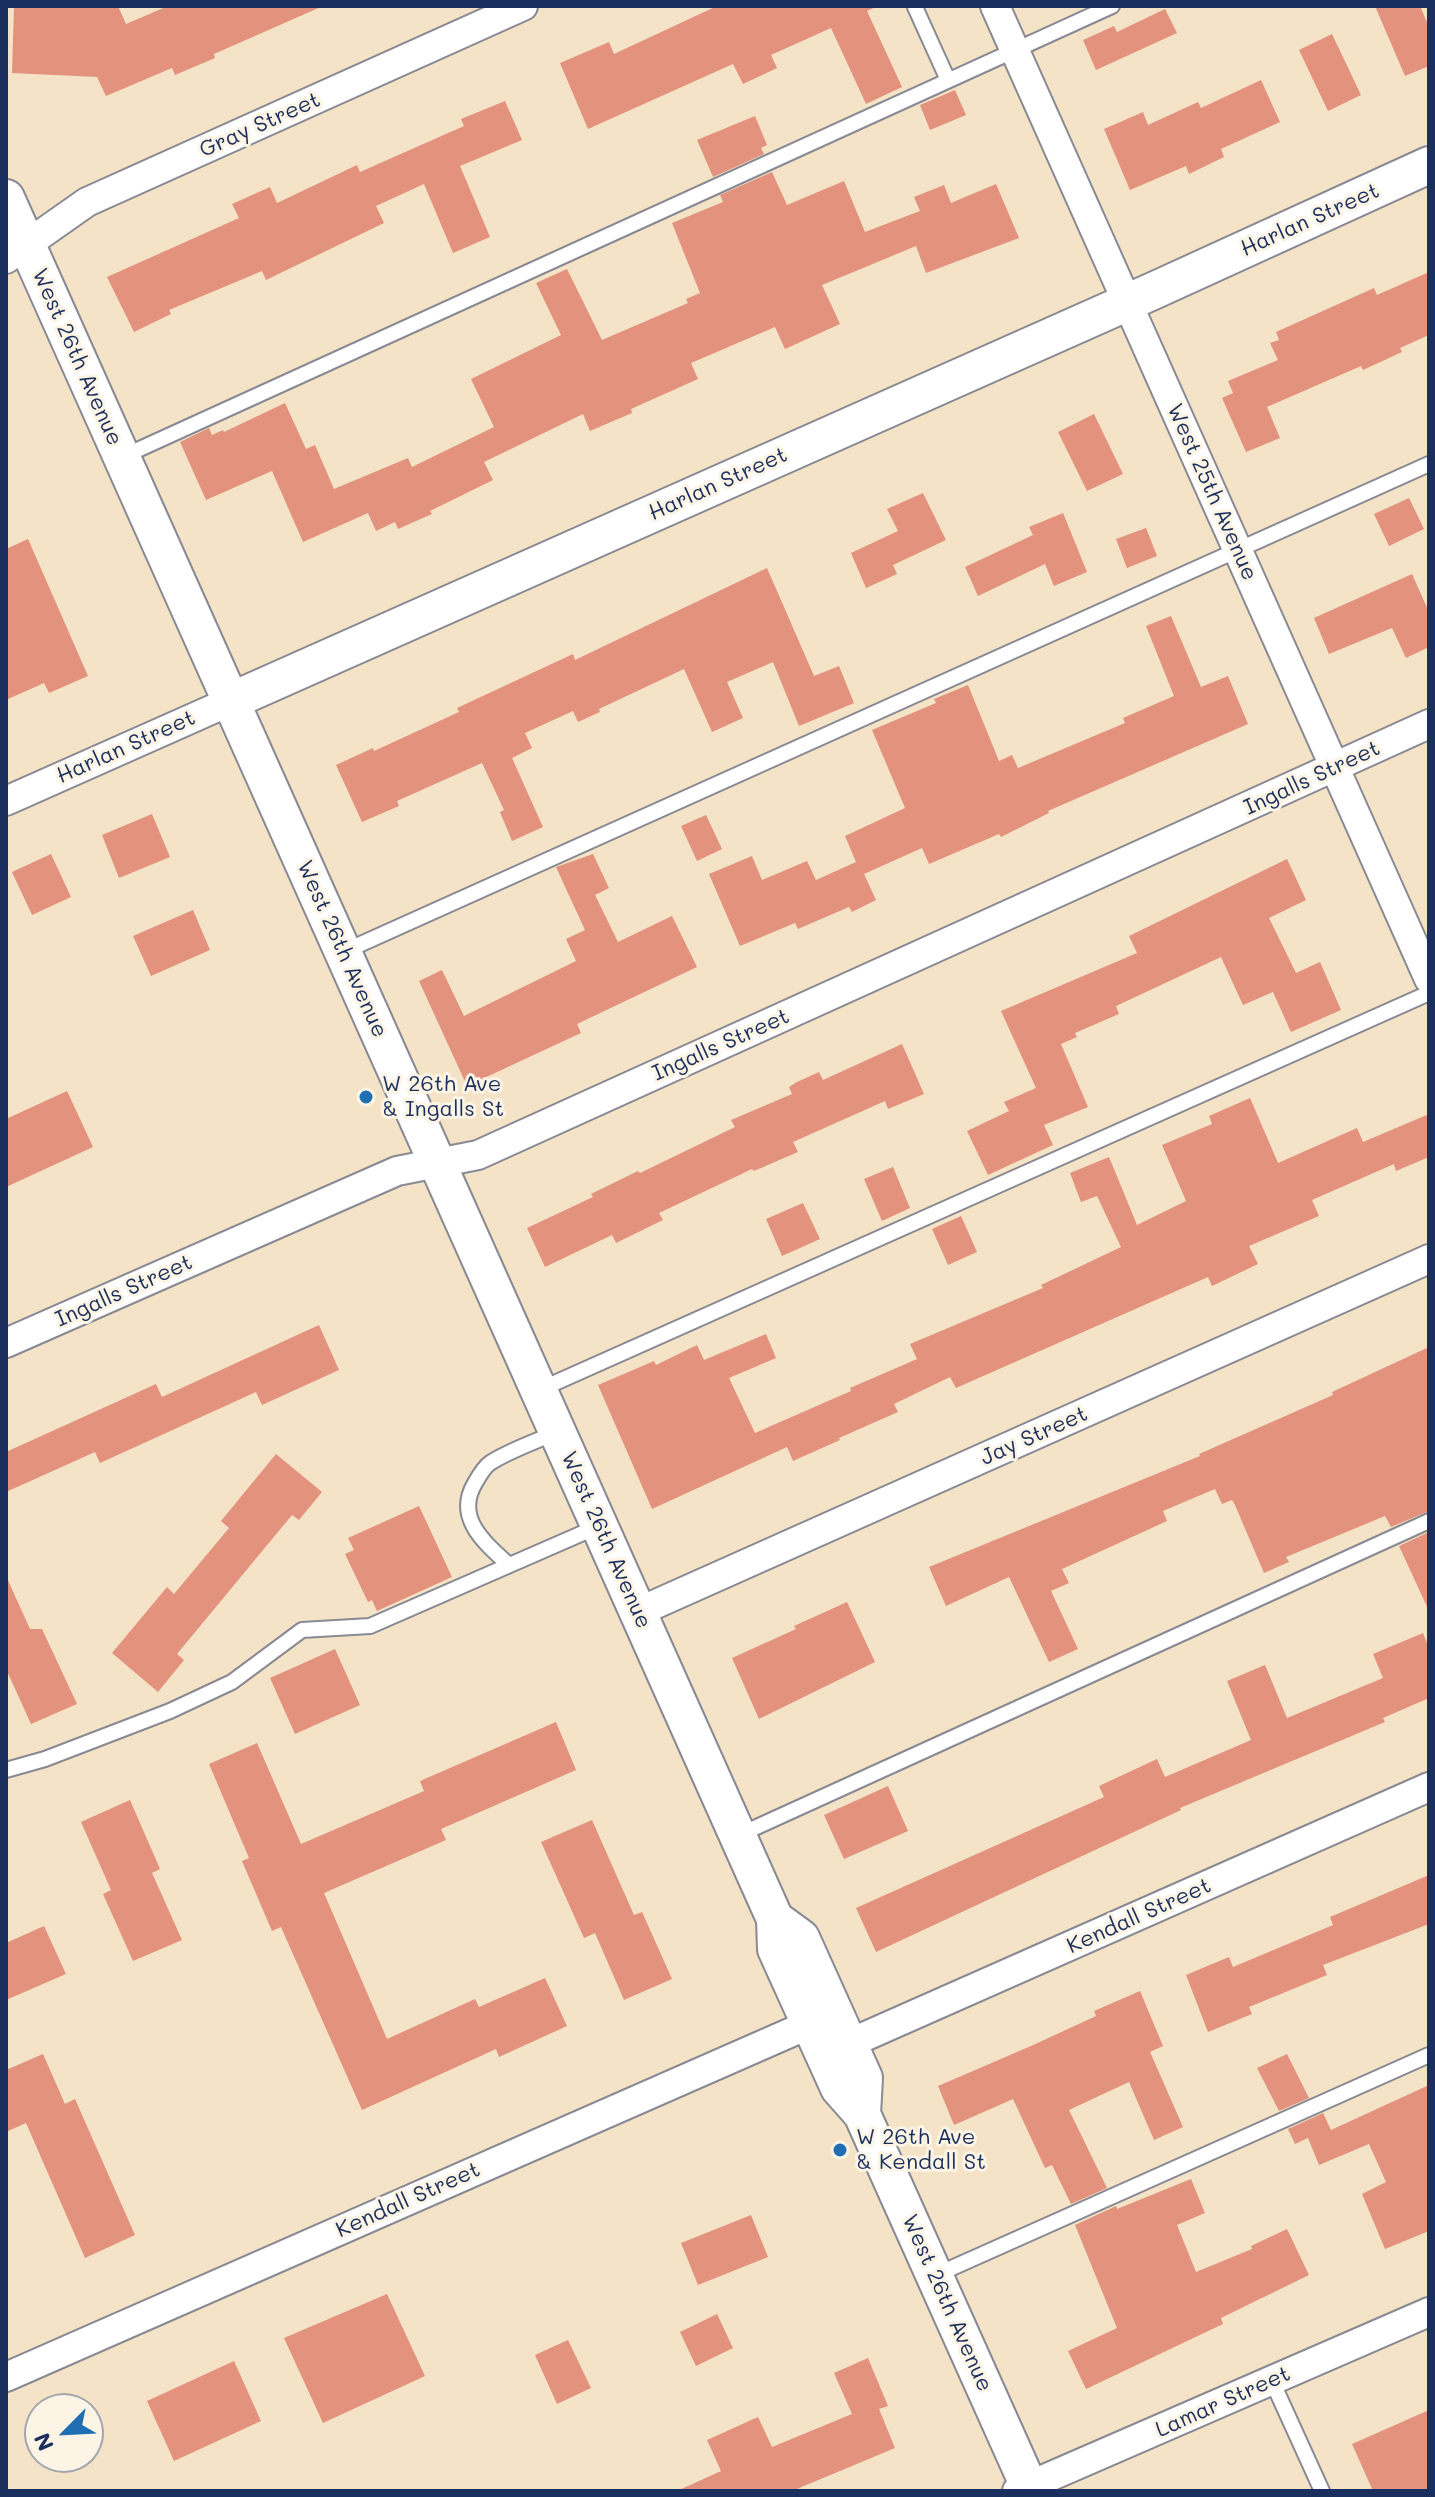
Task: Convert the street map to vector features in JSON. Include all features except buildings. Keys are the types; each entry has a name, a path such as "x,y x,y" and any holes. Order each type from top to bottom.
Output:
{"street":[{"name":"Gray Street","path":"16,251 87,202 523,6"},
{"name":"West 25th Avenue","path":"995,6 1429,979"},
{"name":"Harlan Street","path":"6,801 1429,165"},
{"name":"West 26th Avenue","path":"6,198 16,251 122,457 775,1919 776,1949 839,2088 862,2114 1025,2489"},
{"name":"Ingalls Street","path":"6,1343 397,1171 478,1155 1429,724"},
{"name":"Jay Street","path":"638,1612 1429,1259"},
{"name":"Kendall Street","path":"848,2044 1429,1787"},
{"name":"West 26th Avenue","path":"775,1919 801,1938 864,2078 862,2114"},
{"name":"Kendall Street","path":"6,2377 810,2024"},
{"name":"Lamar Street","path":"1025,2489 1429,2312"}],"lane":[{"path":"122,457 1112,6"},
{"path":"915,7 948,80"},
{"path":"343,952 1429,464"},
{"path":"539,1390 1429,993"},
{"path":"509,1565 482,1540 469,1521 468,1500 473,1486 487,1464 558,1431"},
{"path":"738,1836 1429,1521"},
{"path":"6,1770 45,1759 170,1711 232,1682 302,1630 370,1626 600,1526"},
{"path":"935,2276 1429,2055"},
{"path":"1272,2381 1322,2491"}],"place":[{"name":"W 26th Ave & Ingalls St","path":"366,1097"},
{"name":"W 26th Ave & Kendall St","path":"840,2150"}]}
